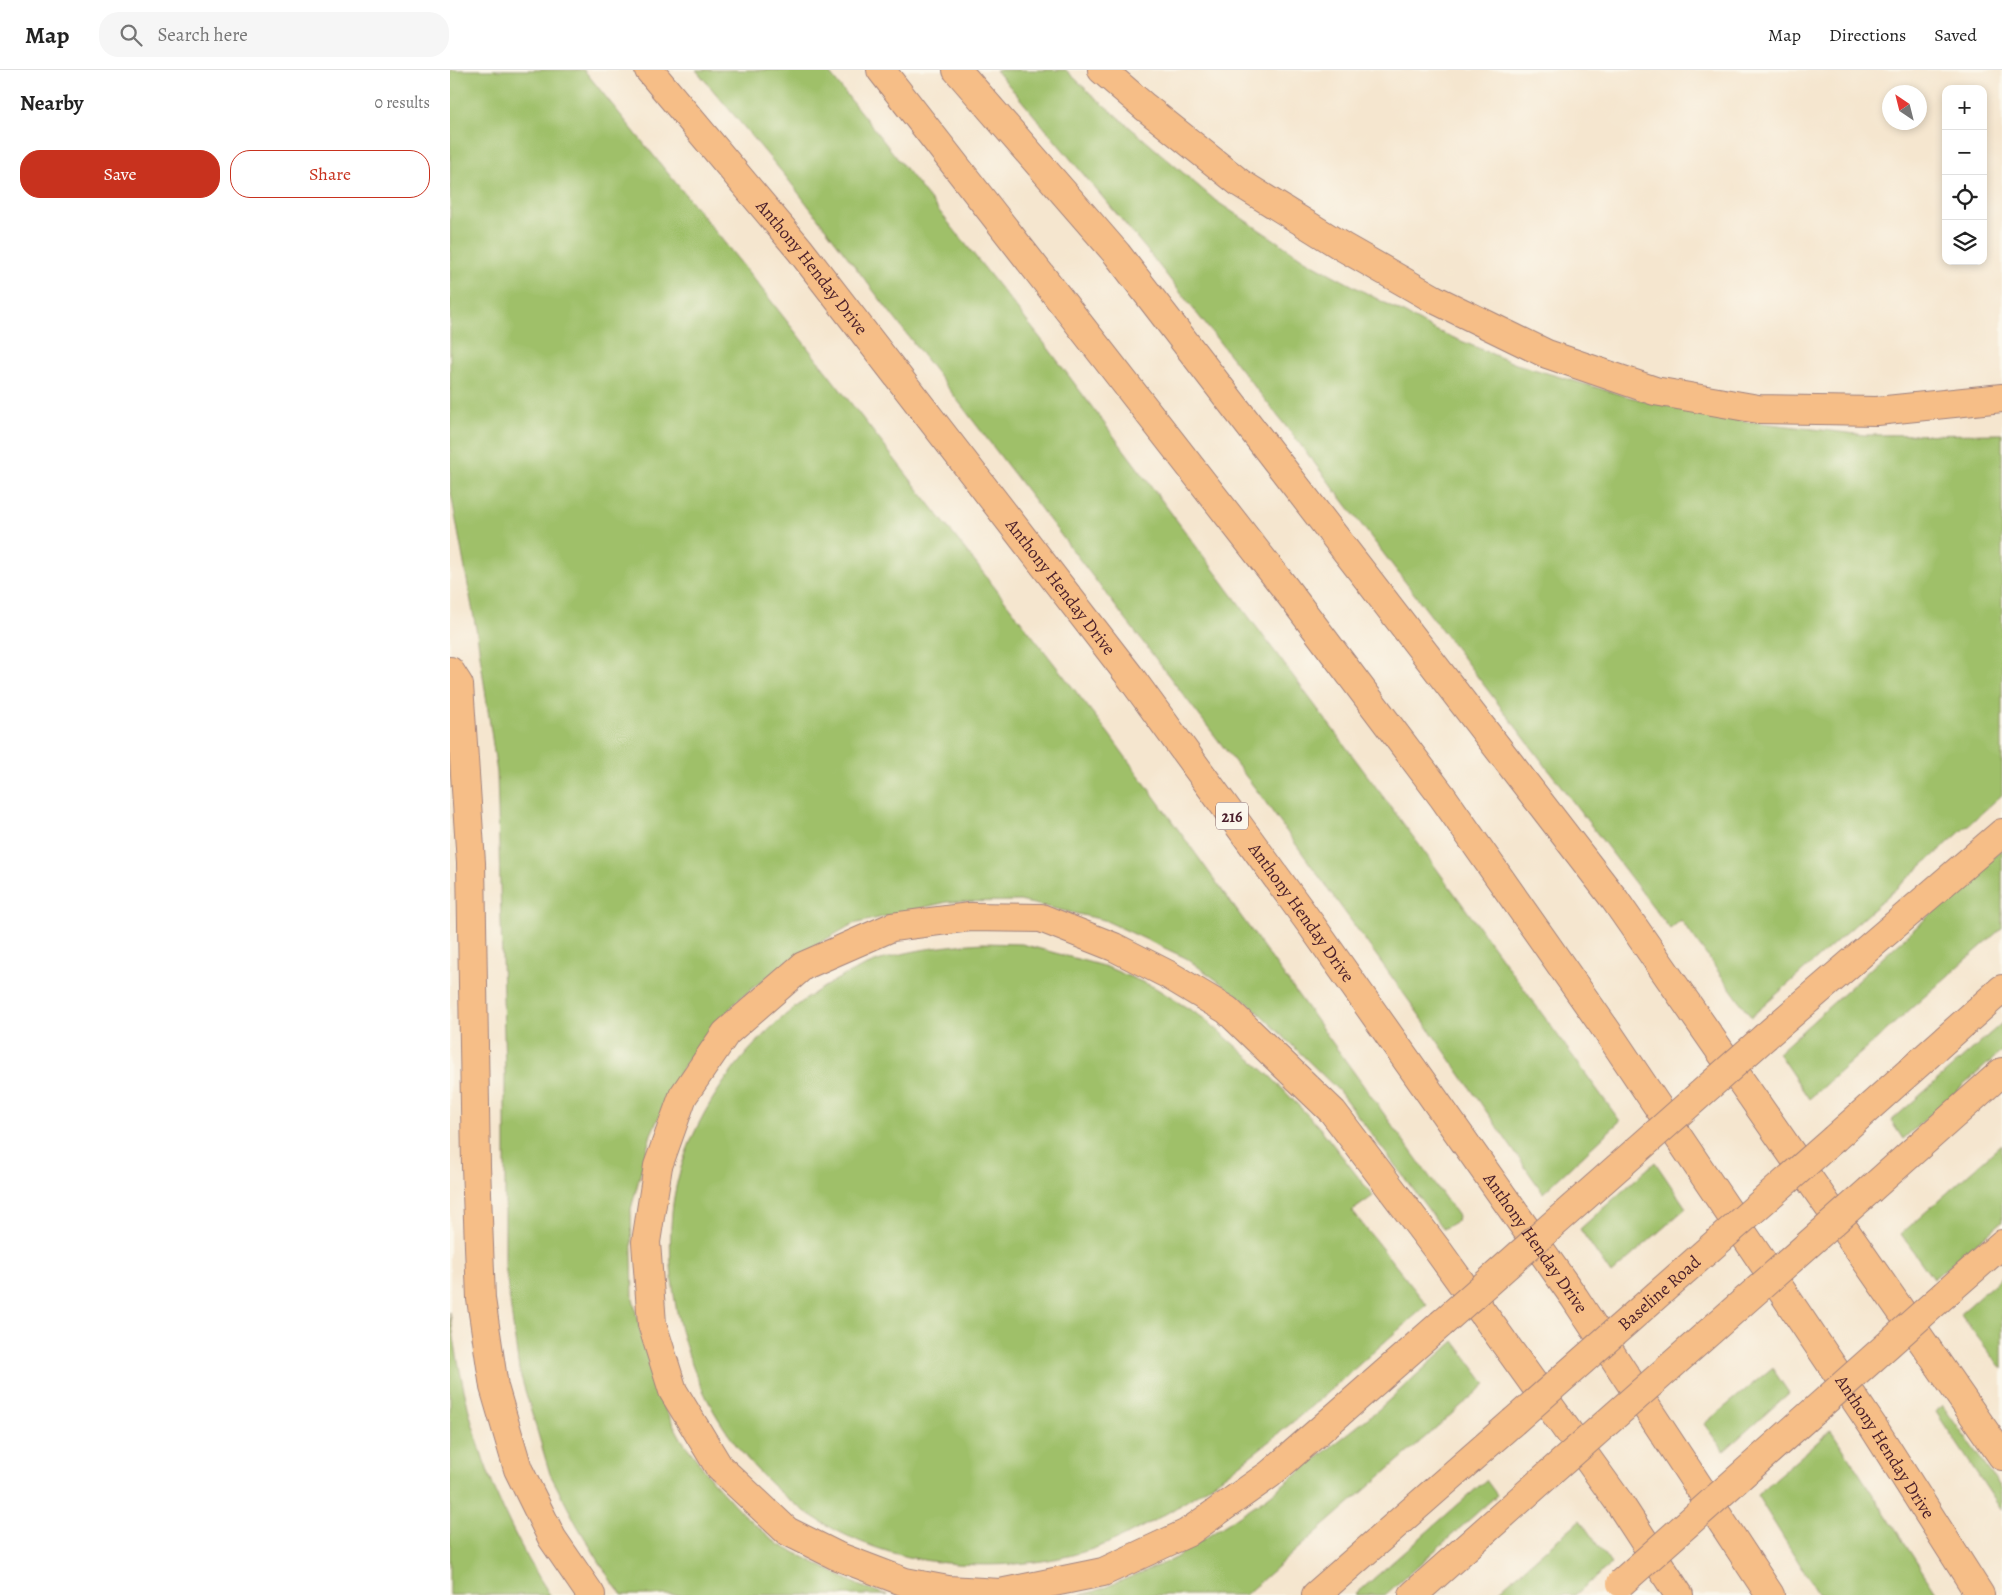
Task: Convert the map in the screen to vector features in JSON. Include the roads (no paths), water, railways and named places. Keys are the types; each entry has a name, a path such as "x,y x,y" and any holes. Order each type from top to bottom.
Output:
{"main road":[{"name":"Anthony Henday Drive","path":"649,70 800,250 1132,679 1312,926 1568,1289 1770,1595"},
{"name":"Anthony Henday Drive","path":"881,70 1279,580 1442,796 1624,1056 1872,1425 1980,1595"},
{"path":"957,70 1117,254 1616,900 2002,1456"},
{"path":"1102,70 1240,183 1343,247 1434,299 1547,354 1655,391 1758,409 1877,411 2002,398"},
{"path":"450,671 459,685 471,863 476,1166 481,1299 494,1387 518,1469 552,1538 591,1595"},
{"path":"1679,1595 1618,1501 1439,1252 1333,1112 1227,1010 1167,974 1114,947 1041,918 970,917 892,926 803,966 726,1033 683,1096 658,1166 646,1242 652,1324 673,1391 718,1467 787,1531 837,1556 905,1582 948,1590 1000,1593 1103,1572 1187,1533 1270,1474 1441,1324 1766,1036 2002,833"},
{"name":"Baseline Road","path":"1316,1595 2002,990"},
{"path":"1413,1595 2002,1072"},
{"path":"1614,1589 2002,1244"}]}
